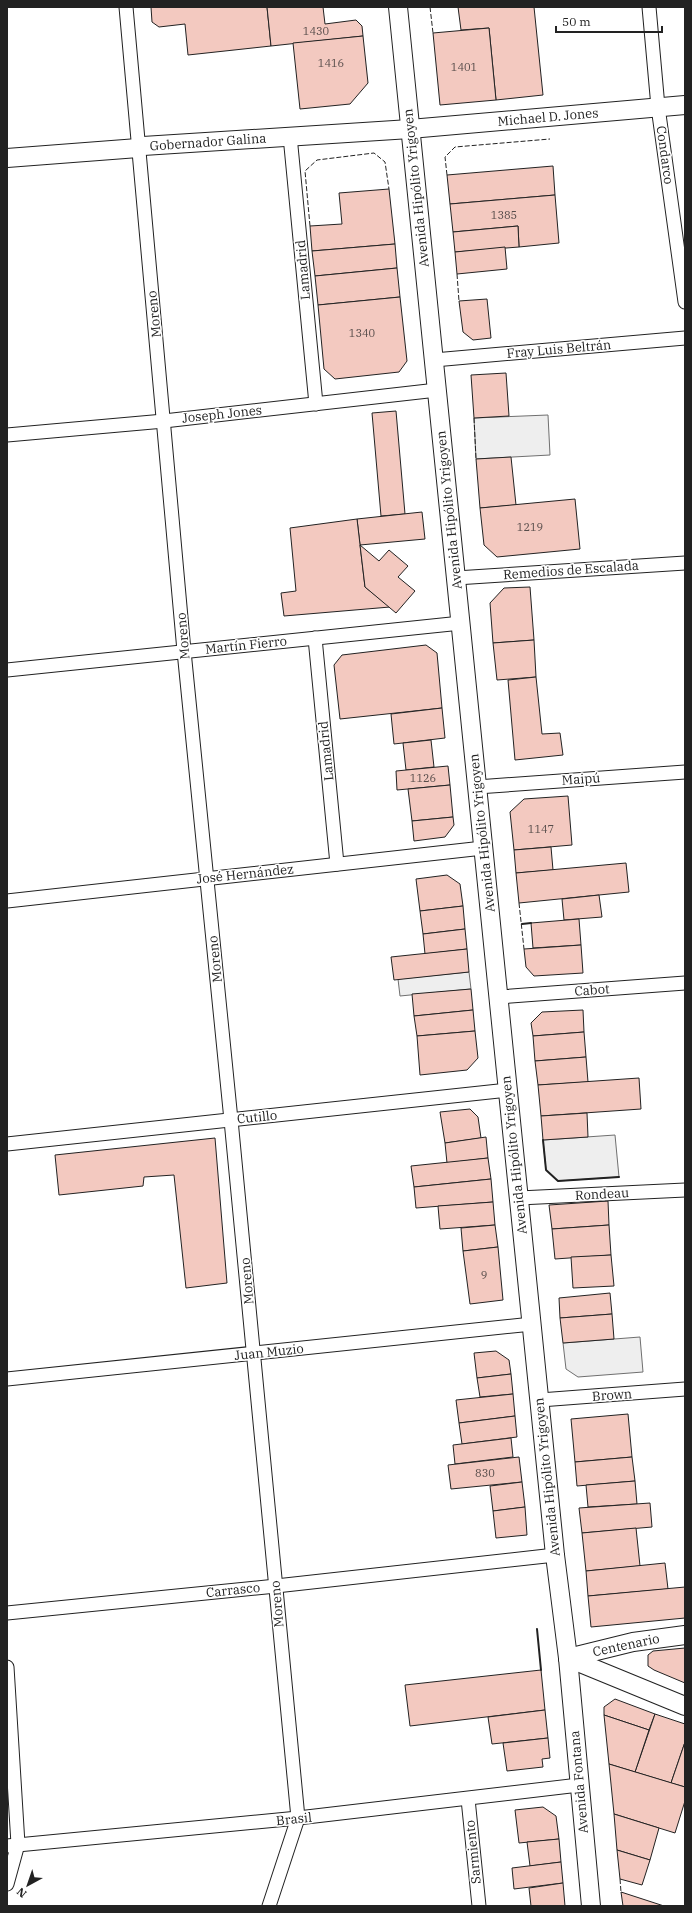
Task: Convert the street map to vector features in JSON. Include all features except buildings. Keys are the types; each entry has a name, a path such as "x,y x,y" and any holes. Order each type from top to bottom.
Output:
{"main road":[{"name":"Avenida Hipólito Yrigoyen","path":"398,7 555,1555 568,1658"},
{"name":"Michael D. Jones","path":"410,129 685,105"},
{"name":"Gobernador Galina","path":"7,158 138,148 143,146 410,129"},
{"name":"Centenario","path":"568,1658 641,1641 685,1635"},
{"path":"568,1658 685,1706"},
{"name":"Avenida Fontana","path":"568,1658 591,1906"}],"street":[{"name":"Moreno","path":"126,7 184,651 254,1353 298,1818 270,1906"},
{"name":"Condarco","path":"649,7 658,107 685,302"},
{"name":"Lamadrid","path":"290,136 316,404"},
{"name":"Fray Luis Beltrán","path":"434,360 685,338"},
{"name":"Joseph Jones","path":"7,436 164,421 437,390"},
{"name":"Remedios de Escalada","path":"456,578 685,563"},
{"name":"Martín Fierro","path":"7,670 461,623"},
{"name":"Lamadrid","path":"315,638 337,864"},
{"name":"Maipú","path":"477,787 685,772"},
{"name":"José Hernández","path":"7,901 483,848"},
{"name":"Cabot","path":"498,997 685,983"},
{"name":"Cutillo","path":"7,1144 508,1090"},
{"name":"Rondeau","path":"519,1198 685,1190"},
{"name":"Juan Muzio","path":"7,1379 532,1324"},
{"name":"Brown","path":"540,1400 685,1389"},
{"name":"Carrasco","path":"7,1613 276,1586 555,1555"},
{"path":"7,1667 13,1845 7,1884"},
{"name":"Brasil","path":"13,1845 298,1818 579,1785"},
{"name":"Sarmiento","path":"468,1799 479,1906"}],"shaded area":[{"path":"548,415 550,455 476,459 474,418"},
{"path":"469,972 471,989 400,996 398,979"},
{"path":"615,1135 619,1177 558,1181 546,1170 543,1140"},
{"path":"640,1337 643,1372 578,1377 566,1369 563,1343"}],"fence":[{"path":"430,7 433,33"},
{"path":"447,175 445,157 455,147 550,139"},
{"path":"310,226 305,171 317,160 374,153 385,162 389,189"},
{"path":"457,274 459,301"},
{"path":"474,418 476,459"},
{"path":"519,903 524,949"},
{"path":"620,1879 621,1892"}],"wall":[{"path":"522,924 531,923"},
{"path":"543,1140 546,1170 558,1181 619,1177"},
{"path":"537,1629 541,1670"}]}
